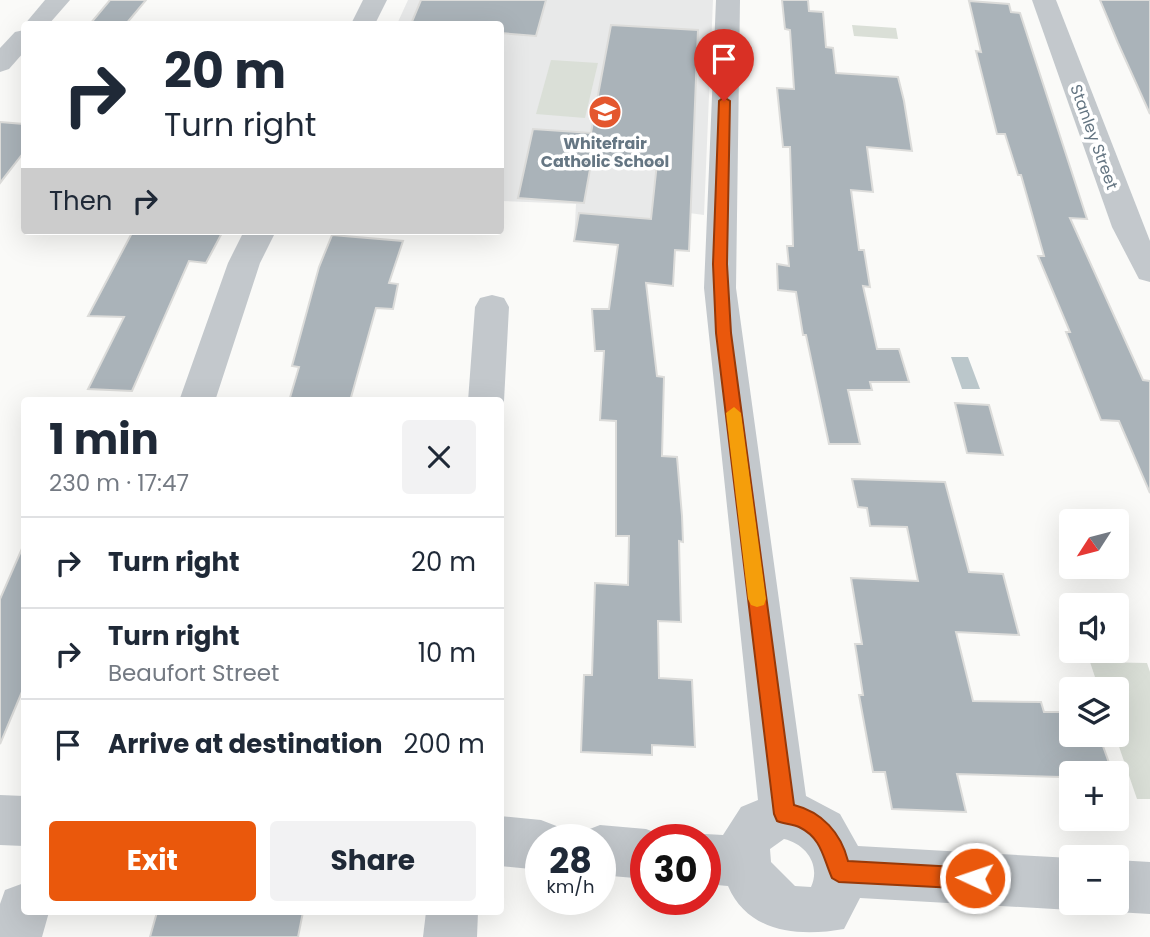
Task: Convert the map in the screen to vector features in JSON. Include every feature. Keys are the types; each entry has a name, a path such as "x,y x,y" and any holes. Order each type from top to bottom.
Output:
{"street":[{"path":"39,21 58,0"},
{"path":"364,21 375,0"},
{"path":"728,0 720,182 720,288 785,814"},
{"name":"Stanley Street","path":"1044,0 1127,227 1150,271"},
{"path":"0,64 21,40"},
{"path":"198,397 244,263 258,235"},
{"path":"486,397 492,307"},
{"path":"785,814 804,818 824,833 835,852 839,871 838,889 829,907 795,929 767,909 724,861 745,845 755,826 767,817 785,814"},
{"path":"0,820 21,821"},
{"path":"504,841 525,843"},
{"path":"839,871 1059,883"},
{"path":"1129,887 1150,888"},
{"path":"15,937 22,915"},
{"path":"450,937 452,915"}],"shaded area":[{"name":"Whitefrair Catholic School","path":"408,0 713,0 704,215 689,213 689,251 574,241 576,204 504,201 504,21 398,21"},
{"path":"852,25 896,28 898,39 854,36"},
{"path":"551,60 598,63 585,118 536,114"},
{"path":"951,357 968,357 980,389 962,389"},
{"path":"1090,663 1147,663 1150,672 1150,799 1137,799 1129,776 1129,761 1124,761 1119,747 1129,747 1129,677 1095,677"}],"building":[{"path":"110,0 146,0 128,21 92,21"},
{"path":"421,0 546,0 536,36 504,33 504,21 412,21"},
{"path":"782,0 808,0 809,11 823,12 826,47 833,48 836,73 898,77 904,101 912,151 867,147 873,192 851,190 859,250 864,250 870,287 863,286 877,349 899,349 909,382 870,382 872,390 848,390 860,444 829,444 806,335 803,335 796,292 778,290 777,264 789,266 787,246 793,246 790,147 783,147 777,88 794,89 790,30 785,29"},
{"path":"1100,0 1150,0 1150,114 1118,43"},
{"path":"969,1 1009,4 1011,12 1020,13 1087,219 1070,218 1143,380 1150,381 1150,493 1119,421 1101,420 1066,332 1070,332 1038,256 1044,256 1021,175 1018,175 1005,134 997,134 976,51 981,52"},
{"path":"611,25 698,30 689,251 675,250 673,286 646,283 657,376 664,377 662,456 677,457 683,542 679,541 681,622 658,621 659,678 692,680 695,747 652,745 652,755 581,752 584,675 592,675 595,583 628,585 629,536 616,536 616,421 600,420 604,351 595,351 592,309 609,309 618,245 574,241 579,213 651,219 657,163 592,158 584,203 518,198 533,129 591,133"},
{"path":"0,122 21,124 21,156 0,183"},
{"path":"131,235 221,235 206,263 189,261 132,391 88,389 124,317 88,316"},
{"path":"332,235 403,241 389,283 398,284 393,309 376,308 351,397 290,397 299,367 292,366 319,267"},
{"path":"955,403 989,405 1003,455 967,453"},
{"path":"852,479 945,482 969,572 1003,574 1019,635 956,632 973,701 1041,702 1044,712 1059,712 1059,747 1103,747 1108,761 1059,761 1059,777 957,774 966,812 892,809 885,772 873,772 859,695 863,695 855,644 862,644 851,578 918,581 907,527 870,526 867,508 858,507"},
{"path":"21,551 21,694 0,744 0,599"},
{"path":"156,915 302,915 298,937 150,937"}],"slow traffic":[{"path":"734,413 757,599"}],"place":[{"name":"Whitefrair Catholic School","path":"605,112"}],"route":[{"path":"724,101 720,182 720,288 723,333 785,814 804,818 824,833 835,852 839,871 975,878"}]}
